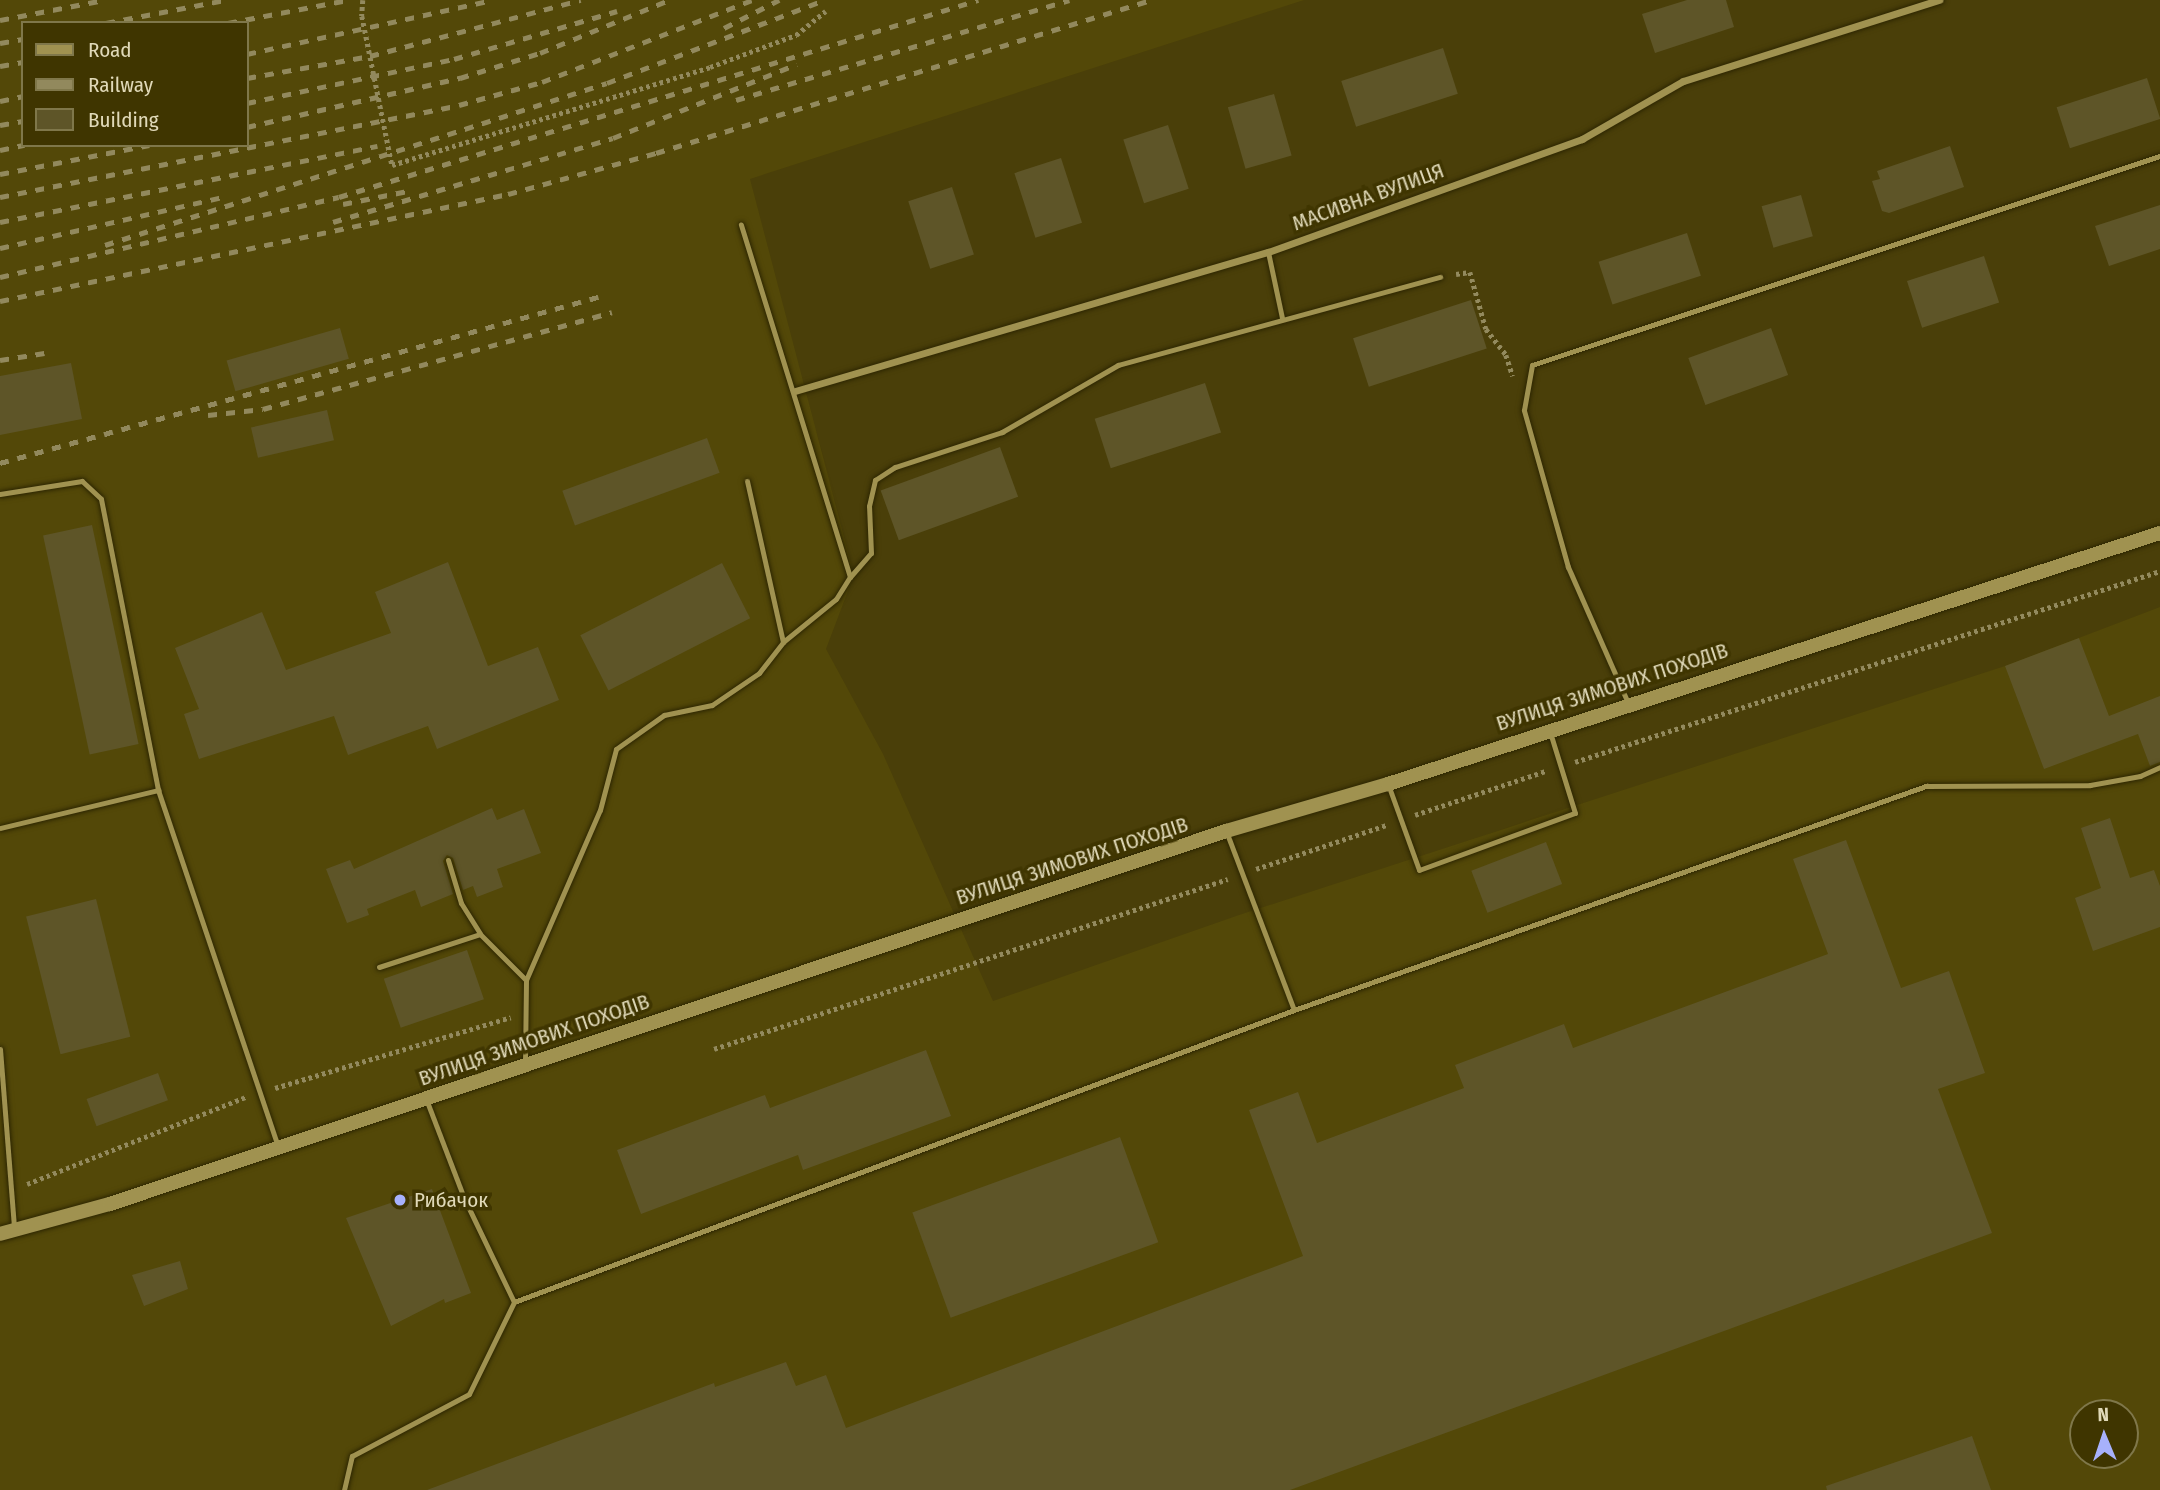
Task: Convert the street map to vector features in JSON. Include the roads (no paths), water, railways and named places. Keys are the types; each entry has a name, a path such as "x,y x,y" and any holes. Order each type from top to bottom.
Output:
{"main road":[{"name":"ВУЛИЦЯ ЗИМОВИХ ПОХОДІВ","path":"7,1232 279,1149 525,1064 1226,831 1388,784 1548,729 2160,533"}],"street":[{"name":"МАСИВНА ВУЛИЦЯ","path":"794,391 1268,252 1583,139 1683,81 1939,0"}],"lane":[{"path":"1629,703 1568,567 1524,410 1532,365 2160,156"},
{"path":"741,224 849,577"},
{"path":"1268,252 1282,318"},
{"path":"525,1064 526,980 600,810 616,749 664,715 712,705 760,673 783,642 836,599 849,577 870,553 869,506 875,480 895,467 1002,432 1118,365 1282,318 1440,277"},
{"path":"0,494 82,481 101,499 158,790 279,1149"},
{"path":"747,481 783,642"},
{"path":"1388,784 1419,870 1575,813 1563,766 1548,729"},
{"path":"344,1490 352,1456 469,1394 514,1302 1294,1010 1926,786 2090,785 2140,776 2160,767"},
{"path":"0,828 158,790"},
{"path":"1226,831 1294,1010"},
{"path":"448,860 461,903 480,934 526,980"},
{"path":"379,967 480,934"},
{"path":"0,1049 7,1232"},
{"path":"426,1099 464,1198 514,1302"}],"railway":[{"path":"0,20 104,0"},
{"path":"116,21 225,0"},
{"path":"238,21 348,0"},
{"path":"248,54 492,0"},
{"path":"248,78 370,56 581,0"},
{"path":"248,127 460,78 540,53 669,0"},
{"path":"0,197 459,105 542,82 752,0"},
{"path":"724,28 779,0"},
{"path":"105,245 607,83 824,0"},
{"path":"0,277 339,197 978,0"},
{"path":"736,100 1069,0"},
{"path":"0,301 508,194 656,153 1151,0"},
{"path":"248,103 454,59 617,11"},
{"path":"0,43 21,39"},
{"path":"0,66 21,62"},
{"path":"333,222 613,138 797,64"},
{"path":"0,101 21,96"},
{"path":"0,125 21,121"},
{"path":"0,150 21,146"},
{"path":"0,222 377,146"},
{"path":"0,174 139,147"},
{"path":"343,204 408,191"},
{"path":"0,248 222,197"},
{"path":"0,463 605,295"},
{"path":"208,415 263,409 612,312"},
{"path":"0,360 44,353"}],"place":[{"name":"Рибачок","path":"400,1200"}]}
